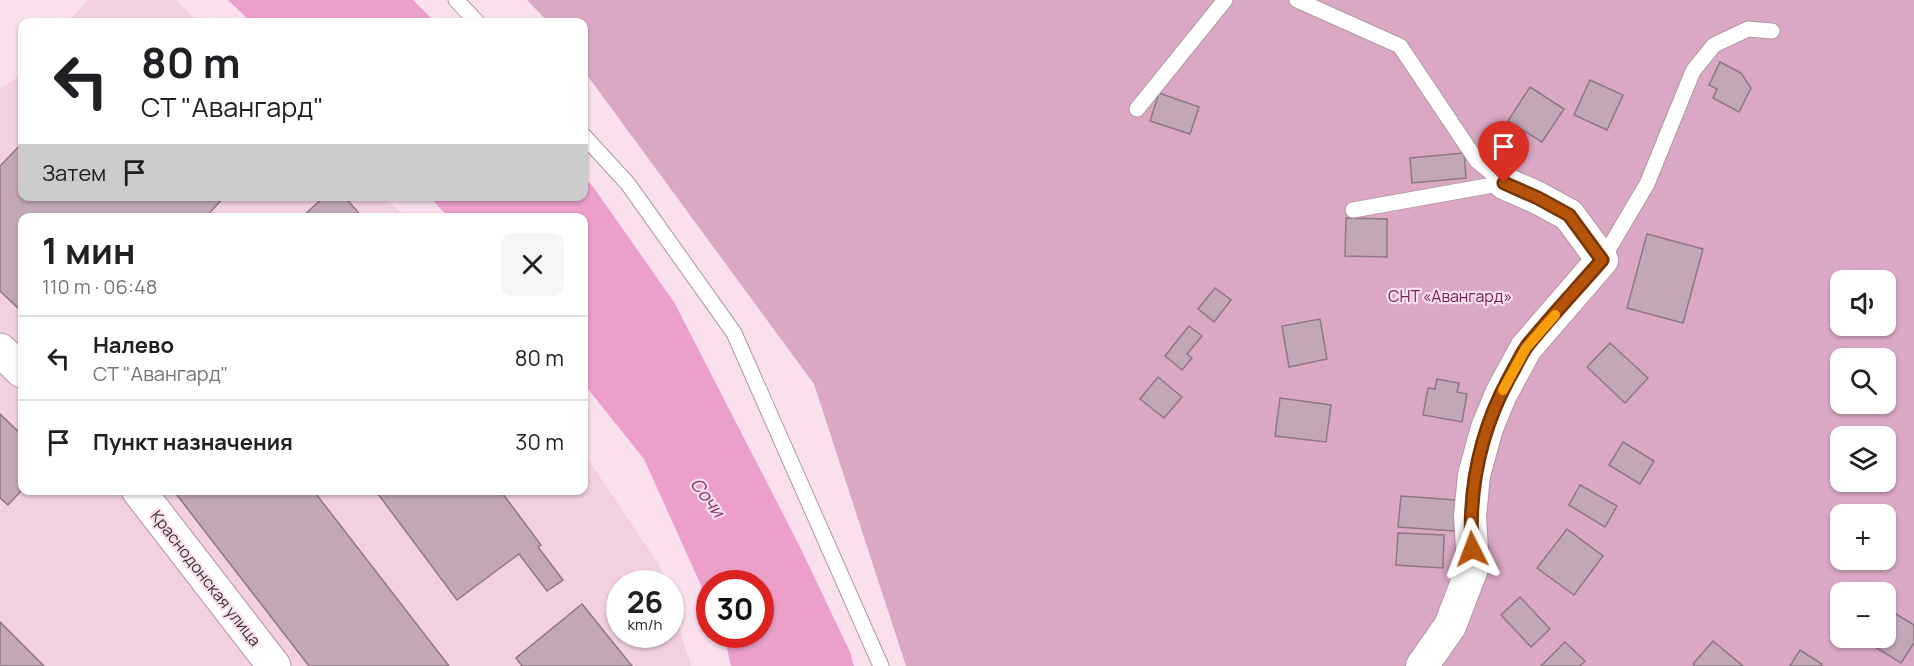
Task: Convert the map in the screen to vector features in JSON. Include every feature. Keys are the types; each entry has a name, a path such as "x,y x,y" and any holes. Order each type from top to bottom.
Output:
{"street":[{"path":"1422,666 1450,626 1473,566 1470,516 1474,475 1487,428 1501,393 1526,348 1602,260 1569,215 1504,183"},
{"path":"0,350 18,367"},
{"name":"Краснодонская улица","path":"142,495 274,666"}],"lane":[{"path":"456,0 473,18"},
{"path":"1137,109 1225,0"},
{"path":"1297,0 1400,46 1477,161 1504,183"},
{"path":"1602,260 1647,184 1693,71 1714,45 1748,29 1772,31"},
{"path":"588,140 628,184 734,333 881,666"},
{"path":"1353,210 1504,183"}],"shaded area":[{"path":"88,0 175,0 195,18 72,18"},
{"path":"18,77 18,201 388,201 402,213 18,213 18,495 588,495 588,459 661,570 606,570 606,648 684,648 684,643 691,666 0,666 0,89"}],"green space":[{"name":"СНТ «Авангард»","path":"527,0 1914,0 1914,666 906,666 814,384 588,76 588,18 544,18"}],"water":[{"path":"228,0 413,0 431,18 247,18"},
{"name":"Сочи","path":"588,181 594,188 674,302 799,545 850,652 854,666 731,666 727,648 774,648 774,570 696,570 696,574 644,459 588,389 588,213 444,213 434,201 588,201"}],"building":[{"path":"1720,62 1741,73 1751,88 1739,112 1713,98 1717,89 1709,85"},
{"path":"1590,80 1623,95 1607,130 1574,115"},
{"path":"1530,87 1564,109 1542,142 1508,121"},
{"path":"1159,93 1199,107 1190,134 1150,121"},
{"path":"18,147 18,201 220,201 210,213 18,213 18,308 0,291 0,166"},
{"path":"1464,153 1466,178 1412,183 1410,158"},
{"path":"320,201 348,201 359,213 306,213"},
{"path":"1346,218 1387,219 1387,257 1345,256"},
{"path":"1647,234 1703,249 1683,323 1627,308"},
{"path":"1215,288 1231,300 1214,322 1198,309"},
{"path":"1320,319 1327,359 1289,367 1282,326"},
{"path":"1189,326 1202,336 1187,354 1192,358 1182,370 1165,356"},
{"path":"1610,343 1648,378 1625,403 1587,367"},
{"path":"1158,377 1182,397 1164,418 1140,399"},
{"path":"1437,379 1459,383 1457,392 1467,394 1462,422 1423,415 1428,388 1435,389"},
{"path":"1280,398 1331,405 1326,442 1275,436"},
{"path":"0,414 18,431 18,494 8,505 0,498"},
{"path":"1623,442 1654,461 1640,484 1609,465"},
{"path":"1580,485 1617,506 1605,527 1569,505"},
{"path":"177,495 317,495 449,666 309,666"},
{"path":"379,495 504,495 541,545 538,547 563,580 547,591 519,554 457,600"},
{"path":"1401,496 1456,500 1454,531 1398,527"},
{"path":"1567,529 1603,556 1574,595 1537,568"},
{"path":"1398,533 1444,535 1443,568 1396,565"},
{"path":"1520,597 1550,629 1531,647 1501,615"},
{"path":"582,604 606,634 606,648 617,648 632,666 522,666 516,658"},
{"path":"1896,614 1914,625 1914,643 1901,663 1877,648 1896,648"},
{"path":"0,622 44,666 0,666"},
{"path":"1713,641 1743,666 1695,666 1693,664"},
{"path":"1565,642 1585,661 1580,666 1541,666"},
{"path":"1800,650 1822,664 1821,666 1790,666"}],"slow traffic":[{"path":"1503,390 1526,348 1555,315"}],"route":[{"path":"1472,549 1470,516 1474,475 1487,428 1501,393 1526,348 1602,260 1569,215 1504,183"}]}
